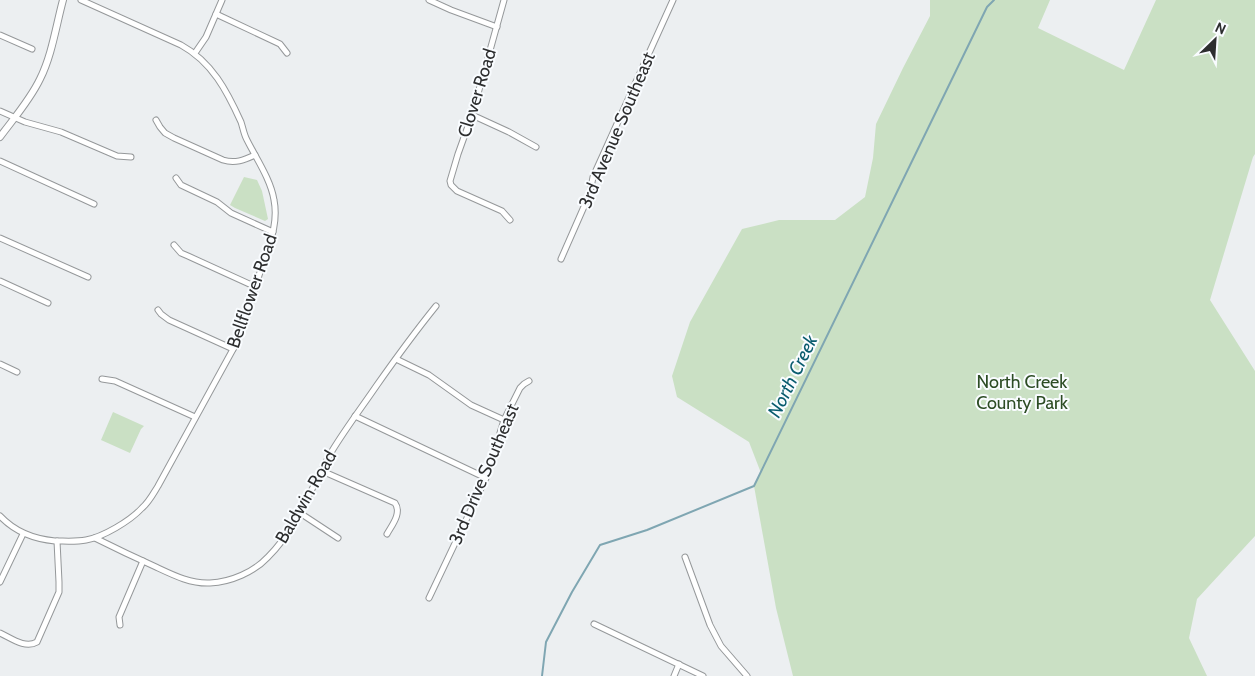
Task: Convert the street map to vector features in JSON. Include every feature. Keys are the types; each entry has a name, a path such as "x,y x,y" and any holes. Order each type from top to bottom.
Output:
{"street":[{"path":"0,137 41,78 52,45 63,0"},
{"name":"Bellflower Road","path":"81,0 181,45 195,54 212,70 223,85 242,124 246,138 272,191 275,210 270,245 240,335 233,349 149,501 127,520 95,538"},
{"path":"195,54 206,37 222,0"},
{"path":"429,0 497,27"},
{"name":"Clover Road","path":"504,0 472,115 451,177 451,185 457,191 502,211 510,220"},
{"name":"3rd Avenue Southeast","path":"561,259 590,193 593,177 673,0"},
{"path":"216,14 280,44 287,53"},
{"path":"0,35 32,49"},
{"path":"0,111 25,122 61,132 116,156 131,157"},
{"path":"472,115 509,132 536,148"},
{"path":"156,120 166,133 174,138 228,162 238,162 255,155"},
{"path":"0,161 94,204"},
{"path":"176,178 181,185 217,202 231,213 273,232"},
{"path":"0,238 88,278"},
{"path":"174,245 181,253 256,287"},
{"path":"0,281 48,303"},
{"name":"Baldwin Road","path":"95,538 176,576 193,581 211,583 228,580 249,572 262,563 279,545 300,513 332,451 413,335 436,306"},
{"path":"158,310 169,320 233,349"},
{"path":"396,359 429,375 471,404 504,420"},
{"path":"0,364 17,372"},
{"path":"102,378 115,381 195,417"},
{"name":"3rd Drive Southeast","path":"429,598 486,478 504,420 520,388 530,381"},
{"path":"355,416 486,478"},
{"path":"322,471 395,504 398,512 387,534"},
{"path":"300,513 338,538"},
{"path":"0,516 23,534 44,540 84,541 95,538"},
{"path":"0,582 23,534"},
{"path":"0,633 26,645 36,642 59,592 57,541"},
{"path":"685,557 710,625 721,646 747,676"},
{"path":"120,625 119,617 143,561"},
{"path":"594,624 703,676"},
{"path":"674,676 679,664"}],"green space":[{"name":"North Creek County Park","path":"930,0 1050,0 1038,28 1124,70 1156,0 1255,0 1255,154 1210,300 1255,371 1255,536 1197,599 1189,638 1207,676 793,676 776,608 754,486 761,473 749,442 677,397 672,376 690,322 742,229 779,220 835,220 865,197 873,158 876,124 930,16"},
{"path":"244,177 257,180 262,191 268,219 265,221 230,205"},
{"path":"113,412 144,426 130,453 101,440"}],"waterway":[{"name":"North Creek","path":"542,676 546,642 572,592 600,545 647,530 754,486 987,7 994,0"}]}
